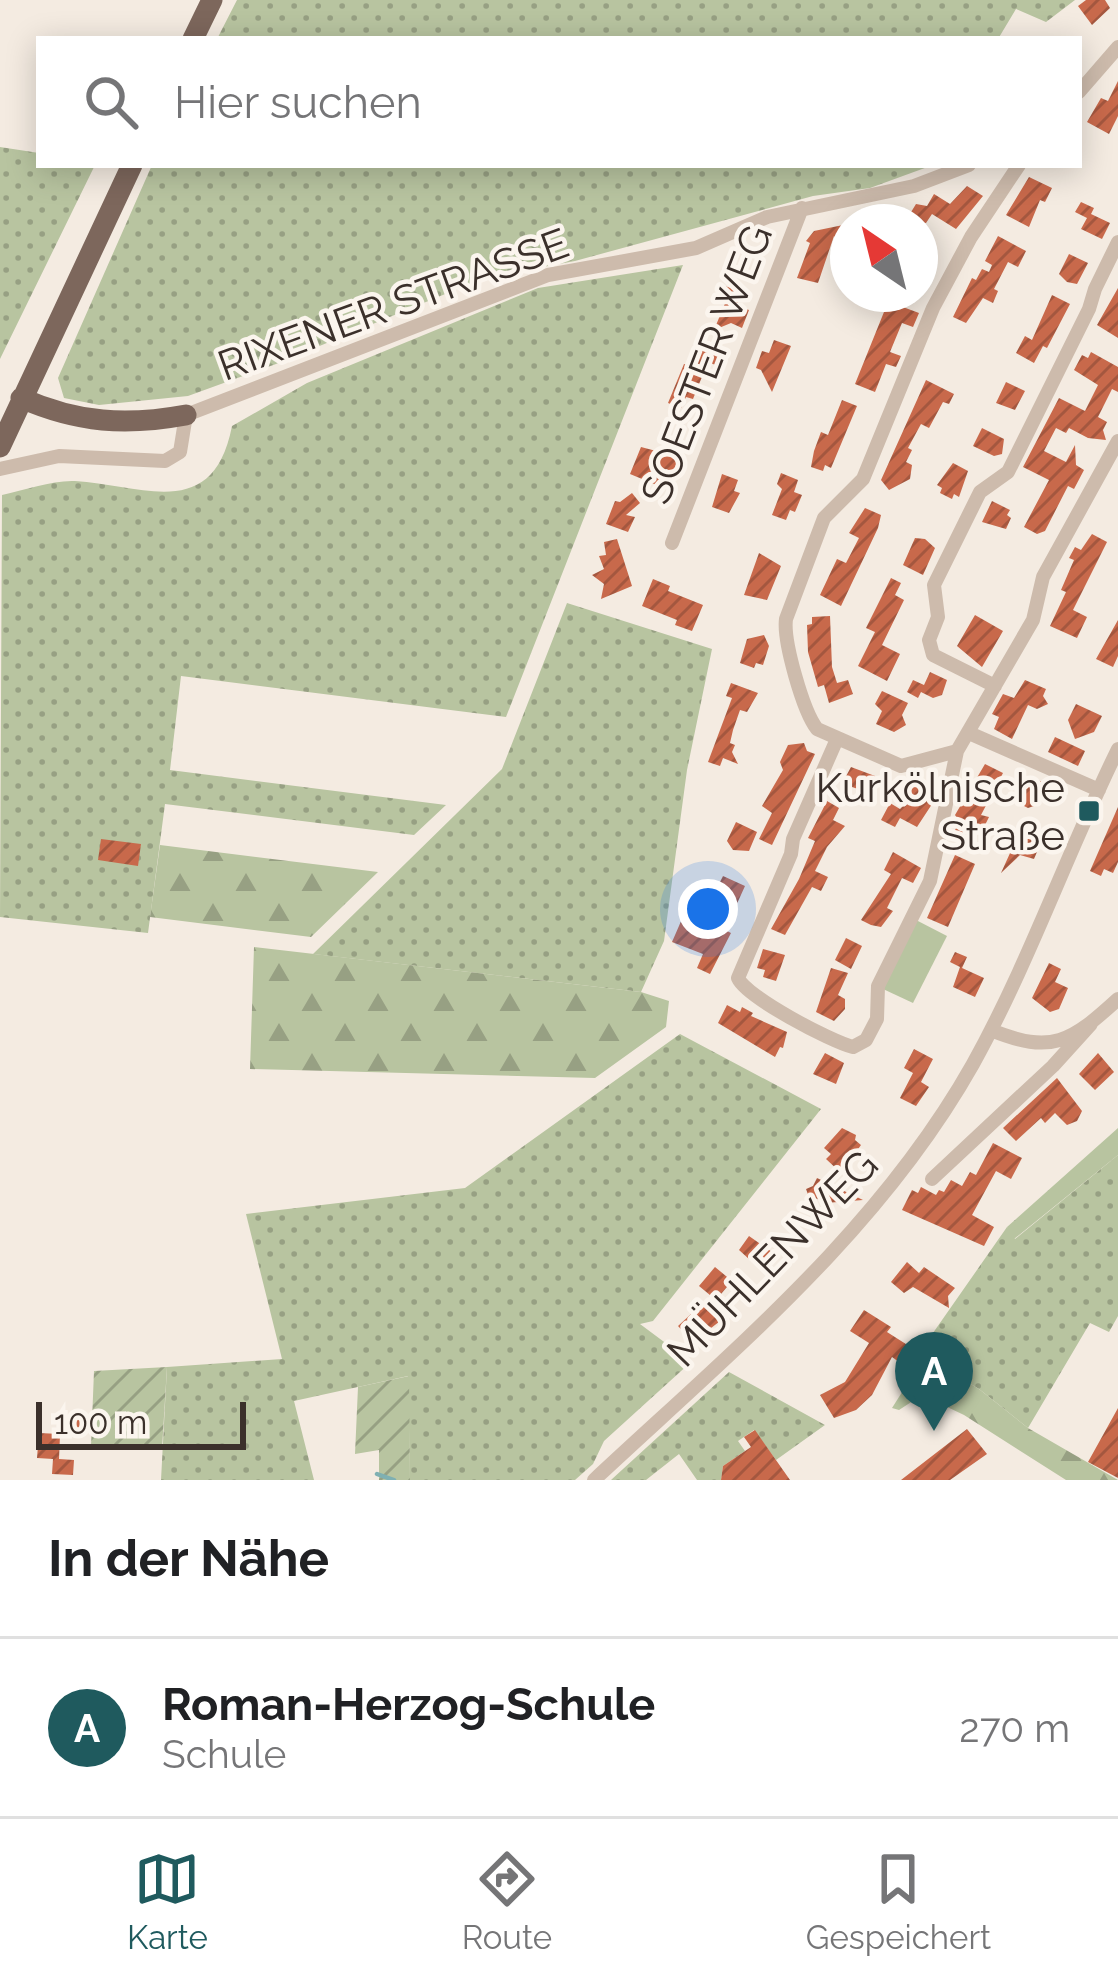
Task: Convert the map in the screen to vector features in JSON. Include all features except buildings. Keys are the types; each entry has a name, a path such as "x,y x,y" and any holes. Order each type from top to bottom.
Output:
{"main road":[{"path":"194,36 212,0"},
{"path":"2,443 131,168"},
{"path":"21,398 68,417 117,424 186,415"}],"street":[{"path":"1082,89 1118,47"},
{"name":"RIXENER STRASSE","path":"186,415 519,284 696,248 767,218 914,186 961,168"},
{"path":"957,751 901,766 817,729 810,720 785,619 824,518 863,479 933,308 1017,168"},
{"name":"SOESTER WEG","path":"672,543 802,208"},
{"path":"995,686 933,655 929,640 938,617 934,585 980,492 1010,468 1118,242"},
{"path":"0,469 72,456 165,461 184,444 186,415"},
{"path":"837,739 738,978 746,991 792,1019 853,1047 866,1040 877,1019 878,986 930,881 957,751 1037,610 1043,577 1118,441"},
{"path":"969,734 1099,790"},
{"path":"991,1030 1118,749"},
{"name":"MÜHLENWEG","path":"932,1179 1118,999"},
{"name":"MÜHLENWEG","path":"594,1480 770,1318 854,1231 934,1124 991,1030 1023,1043 1043,1045 1066,1040 1091,1024"}],"green space":[{"path":"237,0 1075,0 1046,22 1016,9 1000,36 219,36"},
{"path":"0,147 36,153 36,168 94,168 0,359"},
{"path":"151,168 925,168 870,188 813,196 575,261 484,278 188,396 99,405 64,398 58,378"},
{"path":"683,265 506,717 181,676 170,770 446,805 414,835 165,804 148,933 0,917 2,495 66,481 150,491 192,487 209,476 223,456 232,426 307,383 538,288"},
{"path":"567,603 712,649 687,770 664,941 641,992 313,954 502,769"},
{"path":"160,845 378,872 311,937 150,917"},
{"path":"916,920 947,936 913,1003 883,989"},
{"path":"254,947 641,992 669,1001 666,1027 595,1078 250,1069"},
{"path":"680,1034 821,1109 653,1321 640,1324 691,1362 604,1441 593,1464 575,1480 410,1480 408,1376 294,1401 314,1480 161,1480 167,1367 282,1359 246,1214 465,1188"},
{"path":"1118,1128 1118,1155 1014,1239 1010,1237 1007,1227"},
{"path":"1118,1155 1118,1316 1109,1332 1090,1323 1028,1428 979,1389 919,1353 1007,1227 1015,1239"},
{"path":"919,1353 979,1389 1028,1428 1118,1480 1066,1480 964,1415 922,1395 899,1410 892,1408 911,1378 905,1373"},
{"path":"167,1367 162,1449 91,1446 94,1371"},
{"path":"729,1372 825,1425 776,1460 754,1430 738,1441 745,1451 723,1466 721,1480 697,1480 679,1454 646,1480 611,1480"},
{"path":"409,1376 410,1480 379,1480 379,1450 355,1454 358,1387"}],"waterway":[{"path":"377,1474 394,1480"}],"place":[{"name":"Kurkölnische Straße","path":"1089,811"},
{"name":"Roman-Herzog-Schule","path":"934,1431"}]}
